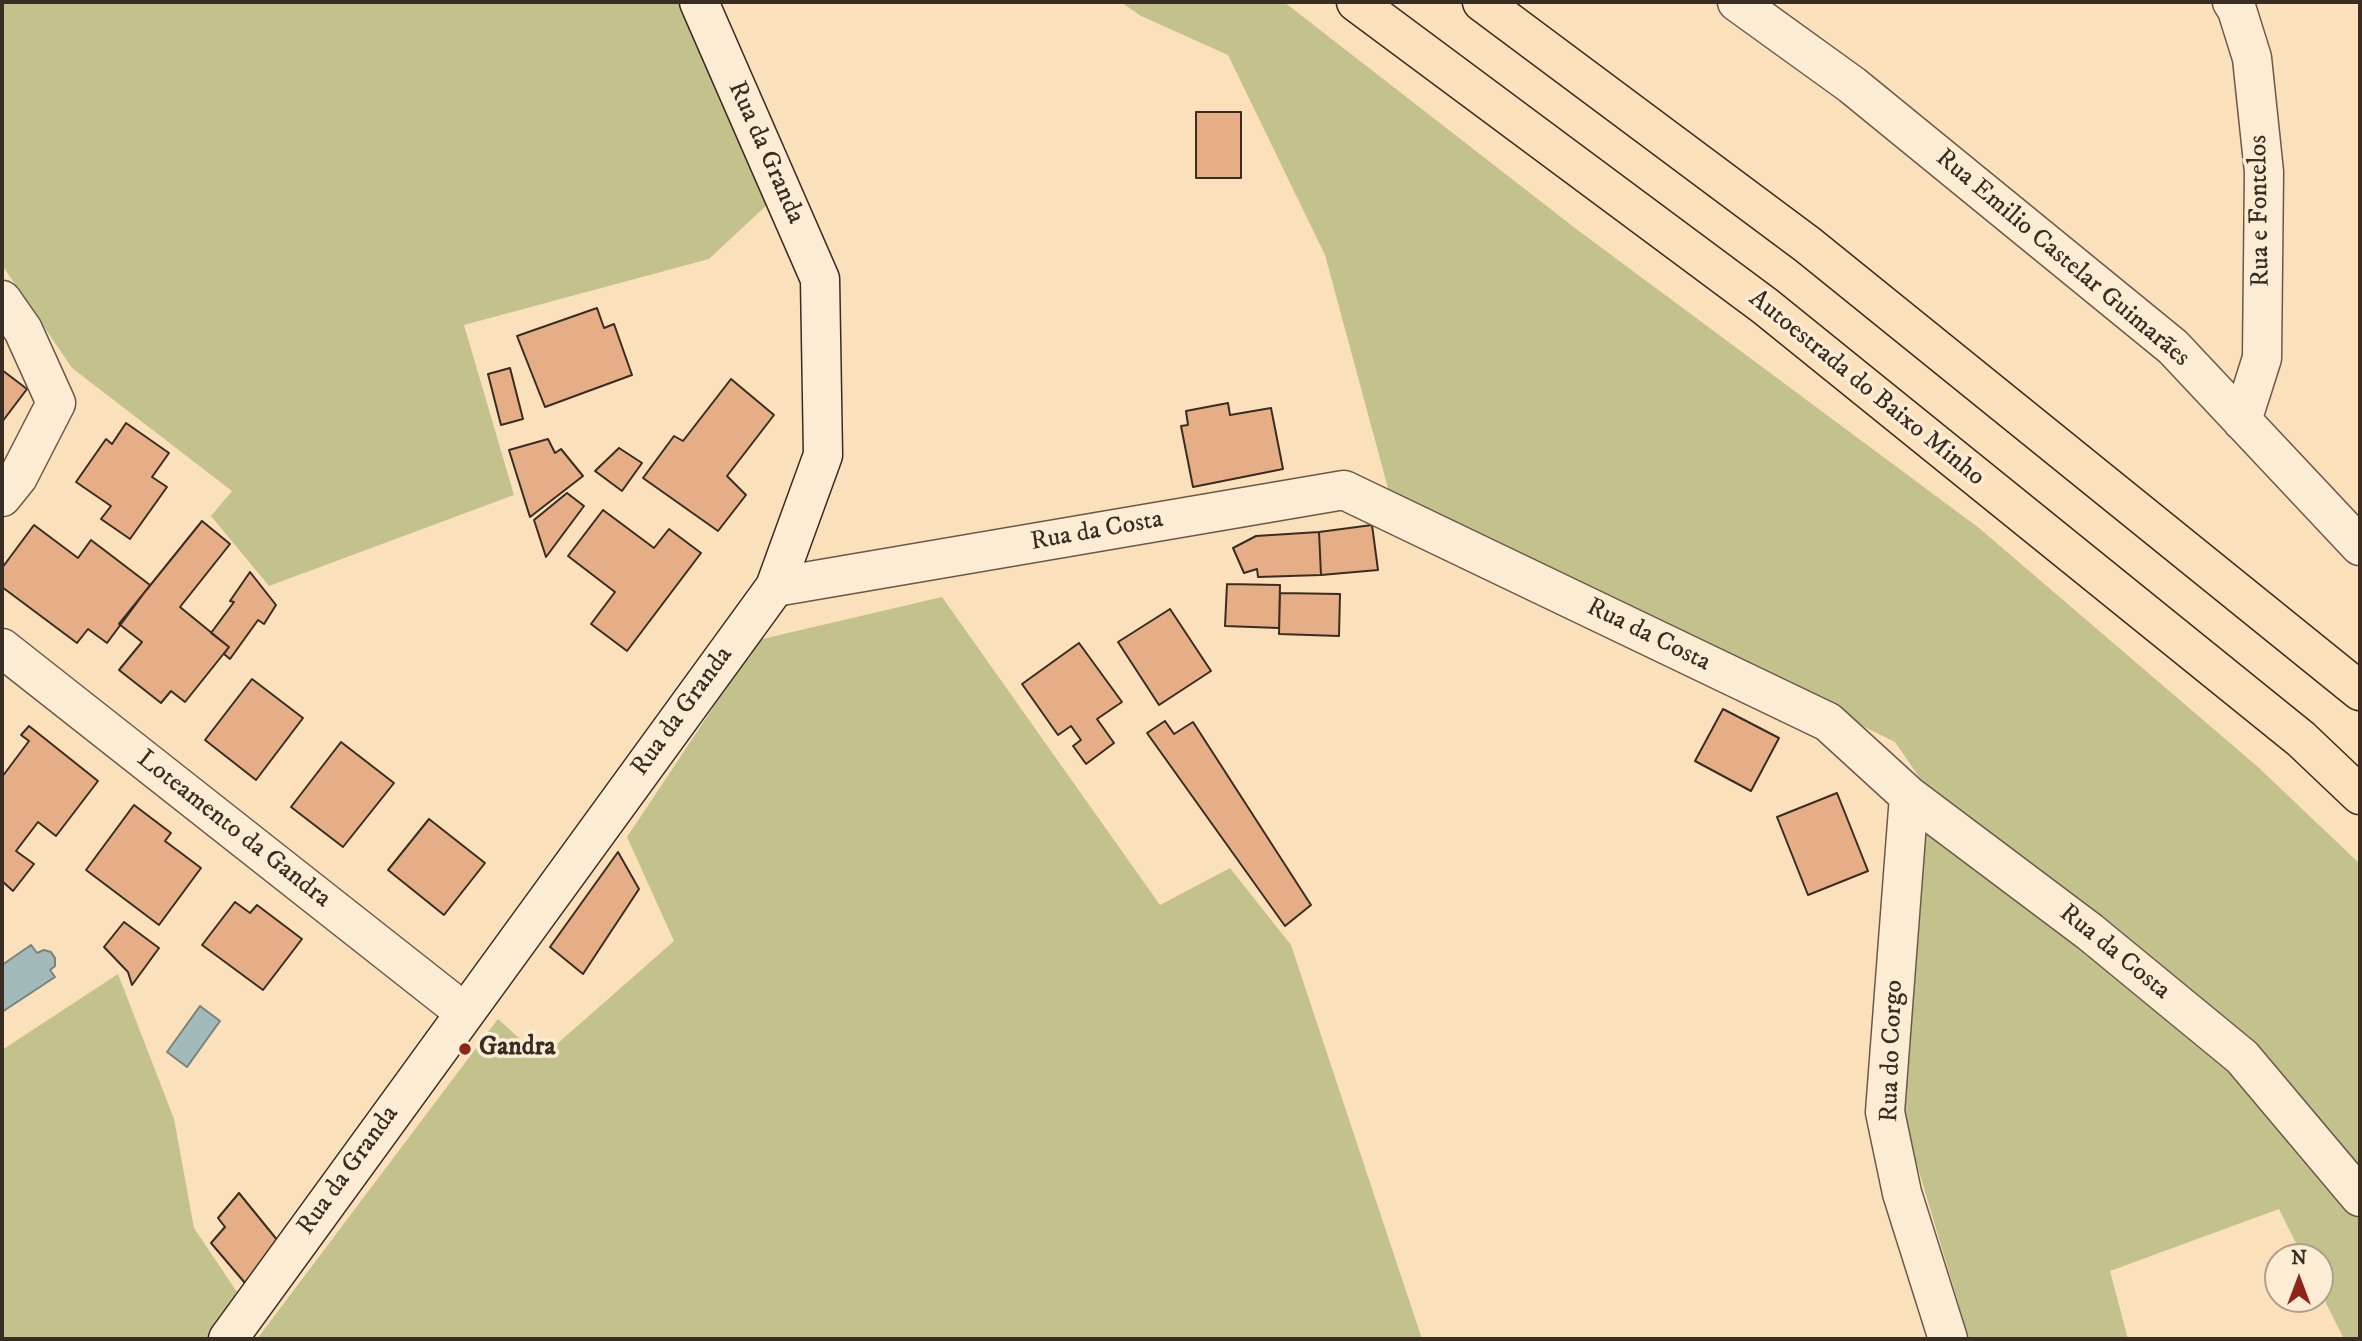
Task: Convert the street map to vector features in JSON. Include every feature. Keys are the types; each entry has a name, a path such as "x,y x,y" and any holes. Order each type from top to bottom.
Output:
{"highway":[{"name":"Autoestrada do Baixo Minho","path":"1356,2 1765,306 2301,739 2360,795"},
{"path":"1482,2 1808,245 2360,691"}],"street":[{"name":"Rua da Granda","path":"228,1339 775,587 823,455 820,279 699,2"},
{"name":"Rua Emilio Castelar Guimarães","path":"1737,2 1852,85 2173,347 2360,546"},
{"name":"Rua e Fontelos","path":"2232,2 2252,58 2264,172 2262,358 2242,421"},
{"path":"2,300 23,330 56,403 18,477 2,497"},
{"name":"Rua da Costa","path":"775,587 1344,490 1828,722 1909,796 2090,932 2242,1057 2360,1197"},
{"name":"Loteamento da Gandra","path":"2,648 464,1012"},
{"name":"Rua do Corgo","path":"1909,796 1885,1112 1902,1194 1948,1339"}],"shaded area":[{"path":"2,2 683,2 769,203 709,259 464,325 514,495 269,586 211,516 232,491 72,368 2,265"},
{"path":"1121,2 1284,2 1575,228 1979,528 2258,767 2360,864 2360,1339 2344,1339 2331,1313 2334,1313 2334,1243 2296,1243 2279,1209 2110,1271 2128,1339 1969,1339 1903,1118 1928,790 1895,742 1389,492 1325,255 1228,55 1141,16"},
{"path":"942,597 1160,905 1230,868 1291,945 1422,1339 257,1339 498,1019 541,1058 674,941 627,837 758,640"},
{"path":"118,974 174,1119 194,1228 239,1295 206,1339 2,1339 2,1050"}],"water":[{"path":"31,945 37,953 44,950 51,952 55,958 55,966 50,970 55,977 2,1012 2,965"},
{"path":"200,1006 220,1021 187,1067 167,1052"}],"building":[{"path":"1196,112 1241,112 1241,178 1196,178"},
{"path":"597,308 604,328 614,324 632,375 545,407 517,336"},
{"path":"510,368 523,419 501,425 488,374"},
{"path":"2,370 27,389 2,422"},
{"path":"731,379 774,415 727,476 746,495 718,531 643,478 674,436 683,441"},
{"path":"1228,403 1230,415 1271,408 1283,469 1193,487 1181,426 1188,425 1186,411"},
{"path":"126,423 169,453 152,477 167,487 130,539 101,519 111,506 76,482 106,439 112,444"},
{"path":"548,439 555,453 561,449 583,476 530,517 509,450"},
{"path":"619,448 642,463 622,491 595,471"},
{"path":"567,493 584,506 546,557 534,520"},
{"path":"603,510 654,548 669,529 701,553 627,651 591,624 615,592 568,556"},
{"path":"202,521 230,544 180,607 229,647 185,702 171,691 161,703 119,670 142,642 119,624"},
{"path":"34,525 78,558 91,540 150,585 107,643 88,629 77,643 2,587 2,568"},
{"path":"1372,525 1378,570 1321,575 1319,532"},
{"path":"1319,532 1321,575 1258,577 1257,569 1244,573 1233,548 1256,536"},
{"path":"250,572 276,605 264,624 258,620 230,659 224,654 229,647 211,633 234,602 230,601"},
{"path":"1227,584 1280,585 1279,628 1225,626"},
{"path":"1280,593 1340,594 1339,636 1279,634"},
{"path":"1170,609 1211,671 1159,705 1118,642"},
{"path":"1079,643 1122,702 1097,719 1114,743 1086,764 1073,746 1081,740 1071,726 1058,735 1022,684"},
{"path":"252,679 303,718 256,780 205,740"},
{"path":"1723,709 1779,738 1751,791 1695,761"},
{"path":"1165,721 1174,734 1193,722 1311,905 1285,926 1147,733"},
{"path":"29,726 98,781 56,836 38,822 16,851 34,864 13,891 2,881 2,777 29,741 21,735"},
{"path":"341,742 394,783 343,847 291,807"},
{"path":"1837,793 1868,871 1808,895 1777,817"},
{"path":"134,805 171,833 165,841 201,868 159,925 86,870"},
{"path":"429,819 485,863 444,915 388,870"},
{"path":"618,852 639,889 583,974 550,947"},
{"path":"235,902 250,913 257,905 302,939 263,990 202,945"},
{"path":"124,922 159,948 132,985 128,972 104,947"},
{"path":"239,1193 278,1241 245,1283 211,1243 225,1227 218,1218"}],"place":[{"name":"Gandra","path":"465,1049"}]}
